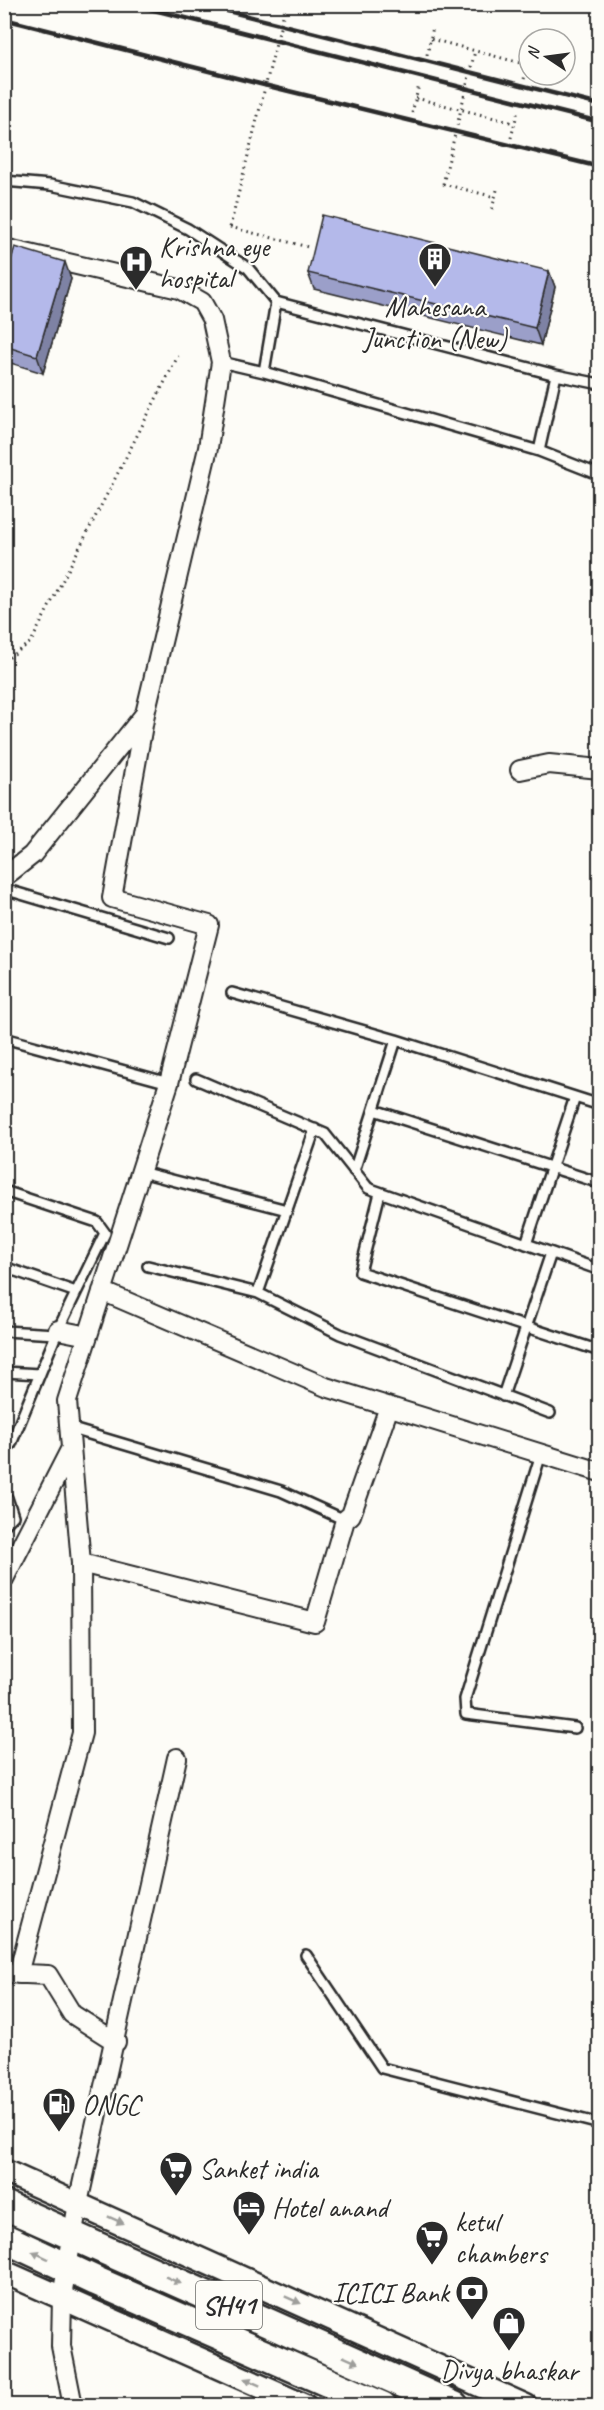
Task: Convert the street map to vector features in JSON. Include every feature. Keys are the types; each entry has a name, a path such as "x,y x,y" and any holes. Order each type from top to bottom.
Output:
{"main road":[{"name":"SH41","path":"4,2205 454,2406"},
{"name":"SH41","path":"4,2238 382,2406"}],"street":[{"path":"4,248 179,289 202,302 212,320 221,362 208,448 145,714 112,898 209,925 169,1083 67,1401 81,1563 82,1733 11,1973 48,1975 72,2014 116,2042"},
{"path":"4,877 32,855 145,714"},
{"path":"520,770 549,764 600,769"},
{"path":"102,1291 326,1387 600,1472"},
{"path":"58,1330 88,1336"},
{"path":"81,1563 315,1622 345,1520 351,1515 389,1407"},
{"path":"4,1579 71,1448"},
{"path":"73,2406 62,2346 62,2297 69,2268 78,2203 116,2042 177,1758"},
{"path":"4,2170 526,2406"},
{"path":"4,2272 305,2406"}],"lane":[{"path":"4,181 50,184 133,202 188,229 248,268 276,302 556,375 600,384"},
{"path":"264,372 276,302"},
{"path":"221,362 264,372 539,451 600,475"},
{"path":"539,451 556,375"},
{"path":"4,889 169,938"},
{"path":"232,993 396,1040 600,1105"},
{"path":"4,1038 169,1083"},
{"path":"354,1171 396,1040"},
{"path":"196,1079 325,1134 368,1188 600,1270"},
{"path":"526,1244 575,1097"},
{"path":"374,1110 600,1183"},
{"path":"258,1293 315,1129"},
{"path":"141,1172 287,1210"},
{"path":"4,1191 97,1222 105,1233 58,1330 11,1444 4,1443"},
{"path":"380,1192 360,1272 600,1351"},
{"path":"503,1396 551,1253"},
{"path":"148,1266 258,1293 340,1334 550,1413"},
{"path":"4,1267 76,1292"},
{"path":"4,1331 56,1334 58,1330"},
{"path":"4,1372 40,1374"},
{"path":"69,1428 280,1491 345,1520"},
{"path":"541,1454 465,1699 465,1714 575,1728"},
{"path":"4,1498 7,1498 13,1516 4,1525"},
{"path":"306,1955 382,2068 600,2124"}],"path":[{"path":"286,4 231,227 308,247"},
{"path":"427,55 433,27"},
{"path":"431,39 517,62"},
{"path":"475,51 443,184 495,197"},
{"path":"412,113 419,85"},
{"path":"416,98 514,123"},
{"path":"511,138 518,110"},
{"path":"492,209 497,190"},
{"path":"4,662 31,642 178,356"}],"building":[{"name":"Mahesana Junction (New)","path":"322,215 549,271 535,328 308,273"},
{"path":"15,247 65,262 37,356 4,346 4,283"}],"railway":[{"path":"130,4 600,122"},
{"path":"200,4 600,105"},
{"path":"4,19 600,167"}],"place":[{"name":"Mahesana Junction (New)","path":"435,288"},
{"name":"Krishna eye hospital","path":"136,291"},
{"name":"ONGC","path":"59,2133"},
{"name":"Sanket india","path":"176,2197"},
{"name":"Hotel anand","path":"249,2236"},
{"name":"ketul chambers","path":"432,2266"},
{"name":"ICICI Bank","path":"472,2321"},
{"name":"Divya bhaskar","path":"509,2352"}]}
